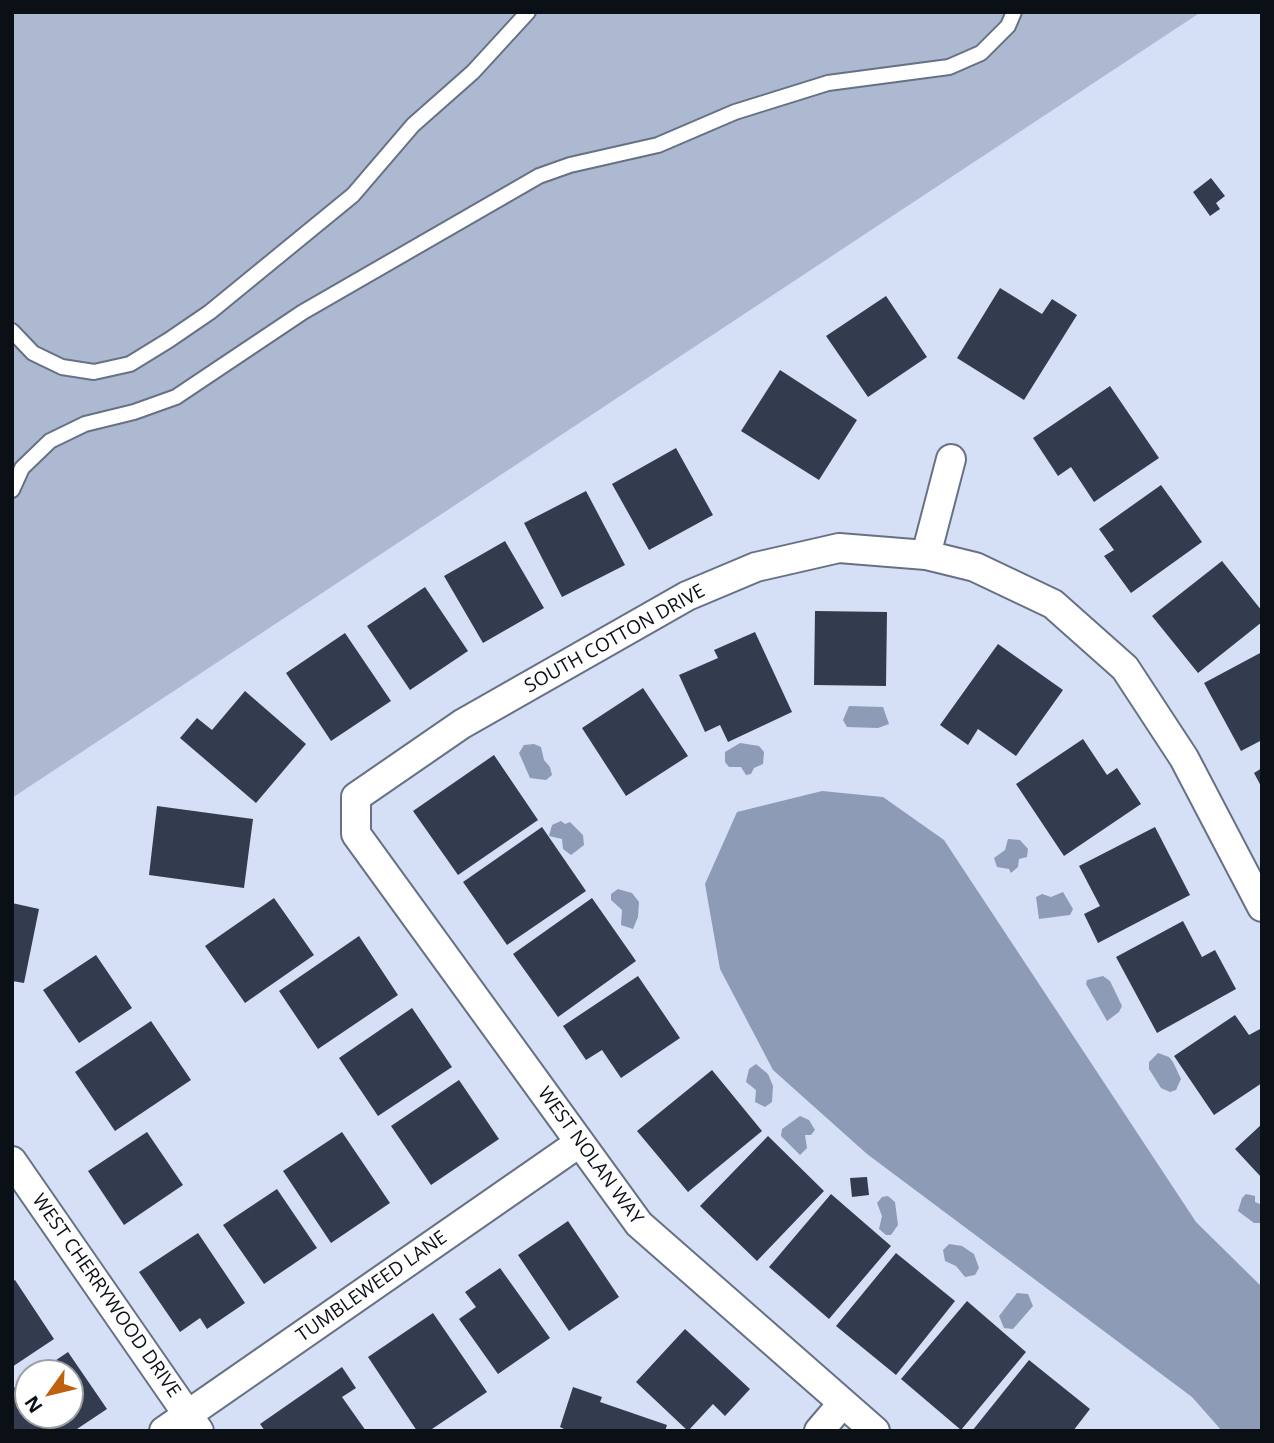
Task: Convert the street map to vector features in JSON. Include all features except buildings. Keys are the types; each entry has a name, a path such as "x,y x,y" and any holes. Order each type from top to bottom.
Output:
{"street":[{"path":"926,555 951,459"},
{"name":"SOUTH COTTON DRIVE","path":"356,834 356,797 462,724 687,596 756,567 839,548 926,555 975,567 1053,604 1125,668 1184,758 1262,907"},
{"name":"WEST NOLAN WAY","path":"356,834 639,1224 875,1431"},
{"name":"TUMBLEWEED LANE","path":"164,1431 193,1423 579,1143"},
{"name":"WEST CHERRYWOOD DRIVE","path":"12,1161 193,1423"},
{"path":"819,1431 842,1404"}],"lane":[{"path":"12,331 33,353 62,367 94,372 130,364 169,340 210,312 353,195 413,125 482,63 528,12"},
{"path":"12,490 22,468 50,441 85,424 176,397 303,312 539,176 593,159 658,145 775,98 828,83 949,67 981,53 1008,26 1014,12"}],"shaded area":[{"path":"12,12 1201,12 12,798"},
{"path":"849,706 883,707 889,724 878,728 847,727 843,720"},
{"path":"740,743 759,746 764,752 763,764 754,768 751,774 746,775 741,767 729,767 725,762 725,752"},
{"path":"534,744 541,747 544,760 550,767 552,775 546,780 530,778 519,753 524,745"},
{"path":"822,791 883,797 944,840 1196,1222 1262,1287 1262,1431 1222,1431 1192,1397 867,1154 773,1070 720,969 705,884 737,812"},
{"path":"561,821 565,824 570,822 583,835 584,845 571,855 563,849 562,839 549,836 552,825"},
{"path":"1008,839 1020,840 1028,849 1027,857 1019,859 1018,867 1011,873 1009,869 997,867 994,858 1005,850"},
{"path":"618,889 632,893 639,902 638,917 633,929 621,925 622,910 611,900 611,894"},
{"path":"1063,892 1073,909 1070,915 1039,919 1036,897 1042,894 1051,897"},
{"path":"1103,976 1110,981 1122,1006 1119,1012 1107,1021 1086,984 1087,980"},
{"path":"1158,1053 1169,1057 1173,1062 1181,1079 1176,1090 1170,1092 1161,1088 1149,1069 1149,1062"},
{"path":"756,1064 768,1074 773,1086 772,1102 765,1107 755,1102 756,1090 746,1082 749,1069"},
{"path":"800,1116 809,1120 815,1130 811,1135 805,1135 807,1148 800,1155 781,1136 782,1129"},
{"path":"1246,1194 1255,1196 1255,1202 1262,1205 1262,1223 1254,1223 1238,1211"},
{"path":"888,1196 895,1202 898,1225 891,1235 886,1235 879,1229 882,1216 877,1203 882,1197"},
{"path":"949,1244 962,1246 974,1254 979,1268 975,1275 965,1277 956,1266 945,1261 943,1250"},
{"path":"1017,1293 1028,1294 1033,1306 1013,1329 1004,1328 999,1316"}]}
